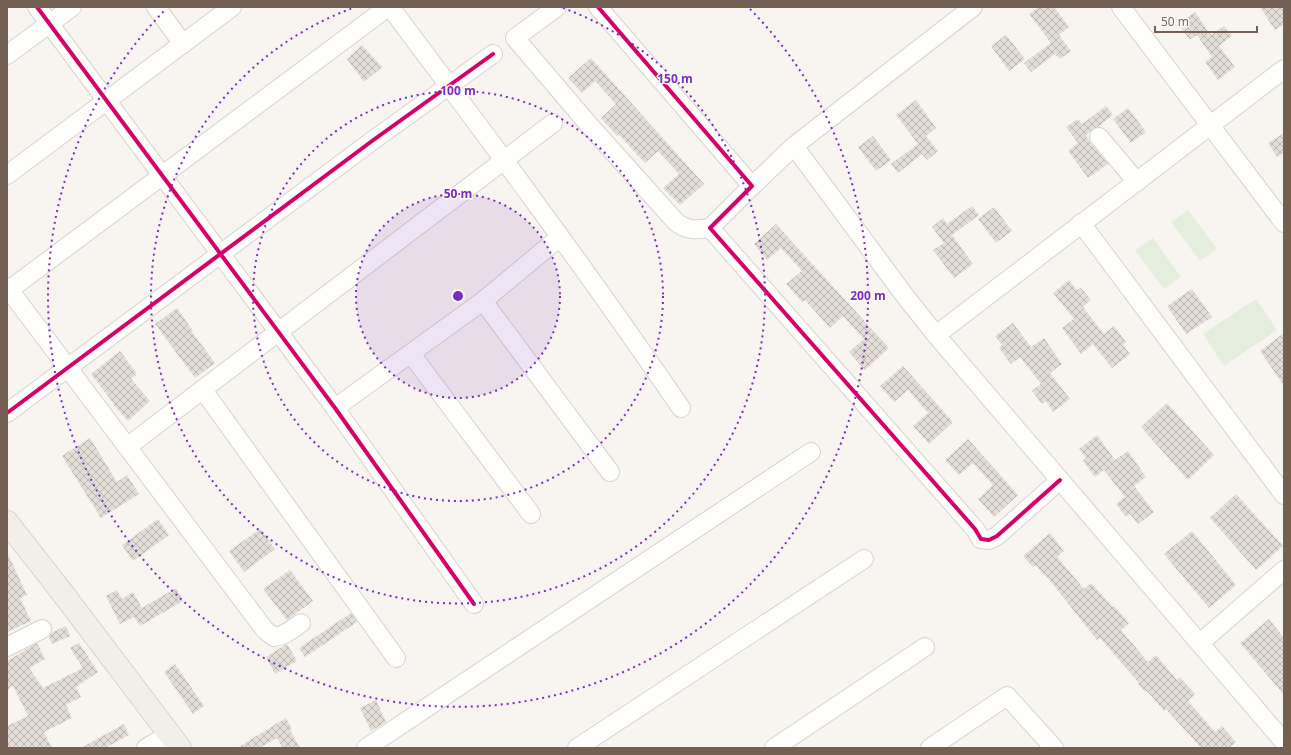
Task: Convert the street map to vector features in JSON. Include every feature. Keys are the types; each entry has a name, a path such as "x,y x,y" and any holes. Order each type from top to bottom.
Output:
{"main road":[{"path":"7,522 175,741"}],"street":[{"path":"37,7 335,408 474,604"},
{"path":"7,55 72,7"},
{"path":"156,7 183,44"},
{"path":"7,175 232,7"},
{"path":"301,623 285,634 274,637 265,630 8,289 163,176 389,7 505,160 635,341 681,408"},
{"path":"557,7 515,38 590,126 676,222 681,227 688,230 710,228 794,146 972,7"},
{"path":"598,7 752,186"},
{"path":"1121,7 1284,223"},
{"path":"7,413 372,141 493,54"},
{"path":"936,335 1080,223 1138,182 1284,69"},
{"path":"127,447 553,123"},
{"path":"1099,137 1138,182"},
{"path":"794,146 905,296 936,335 1284,742"},
{"path":"1080,223 1284,495"},
{"path":"710,228 975,529 982,539 989,540 997,536 1060,480"},
{"path":"335,408 483,301 560,237"},
{"path":"483,301 610,472"},
{"path":"411,354 531,514"},
{"path":"203,390 396,658"},
{"path":"366,748 811,452"},
{"path":"577,748 864,559"},
{"path":"1200,643 1284,570"},
{"path":"7,647 42,630"},
{"path":"774,748 925,647"},
{"path":"930,748 1007,696 1054,748"},
{"path":"146,748 175,741"}],"green space":[{"path":"1188,210 1217,249 1200,261 1171,222"},
{"path":"1153,238 1181,277 1164,289 1135,250"},
{"path":"1256,299 1277,330 1224,366 1203,334"}],"building":[{"path":"1039,7 1054,7 1069,27 1059,35 1071,51 1060,59 1055,54 1031,72 1024,63 1051,43 1029,14"},
{"path":"1260,7 1284,7 1284,24 1275,30"},
{"path":"1195,12 1211,35 1224,26 1232,36 1219,46 1235,67 1218,80 1205,62 1212,57 1197,35 1190,40 1178,24"},
{"path":"1006,35 1025,59 1009,71 991,46"},
{"path":"362,45 382,67 364,82 347,59"},
{"path":"591,58 704,184 680,205 663,188 679,174 658,151 645,163 618,134 617,136 601,118 616,104 595,81 582,93 568,78"},
{"path":"916,100 936,128 926,136 938,151 927,160 922,154 898,173 891,164 918,144 896,115"},
{"path":"1106,106 1113,115 1086,135 1091,144 1108,164 1088,178 1068,151 1078,143 1066,127 1078,119 1082,124"},
{"path":"1128,108 1146,132 1131,143 1113,119"},
{"path":"1284,133 1284,153 1277,157 1268,143"},
{"path":"873,136 891,160 876,171 858,147"},
{"path":"972,206 979,215 952,235 973,264 954,278 933,250 944,243 932,227 943,218 947,224"},
{"path":"994,207 1012,231 996,243 978,219"},
{"path":"776,224 889,348 865,370 849,352 864,339 843,316 830,328 805,300 802,302 786,284 802,271 781,248 767,260 754,244"},
{"path":"1069,280 1077,290 1081,288 1091,300 1083,307 1104,334 1114,326 1126,342 1123,345 1130,354 1112,368 1093,344 1081,354 1062,328 1074,319 1053,293"},
{"path":"1192,289 1212,317 1186,334 1167,306"},
{"path":"177,308 193,331 192,332 215,363 195,378 155,324"},
{"path":"1013,323 1031,347 1044,338 1062,364 1050,373 1070,399 1053,412 1046,401 1042,404 1032,391 1041,384 1020,357 1011,364 999,348 1002,345 995,336"},
{"path":"1284,333 1284,386 1260,351"},
{"path":"120,351 137,374 131,379 150,401 128,421 113,404 91,374"},
{"path":"903,366 953,422 929,444 913,426 928,413 908,390 894,402 880,386"},
{"path":"1167,403 1214,455 1188,480 1141,427"},
{"path":"1097,435 1115,460 1128,451 1146,477 1134,486 1154,512 1138,524 1130,514 1126,517 1116,504 1125,497 1104,470 1095,477 1083,461 1086,458 1079,449"},
{"path":"90,438 117,482 127,475 139,494 101,518 62,456"},
{"path":"968,439 1018,495 994,517 978,499 993,485 973,463 959,475 945,460"},
{"path":"1236,494 1283,546 1256,570 1210,518"},
{"path":"158,519 169,535 133,561 122,545"},
{"path":"260,529 275,549 244,572 229,551"},
{"path":"1192,531 1236,585 1209,608 1164,554"},
{"path":"1050,533 1064,551 1057,557 1084,589 1091,583 1129,623 1121,630 1148,662 1156,655 1177,680 1180,677 1195,694 1188,701 1215,732 1222,726 1236,742 1229,748 1201,748 1166,709 1164,711 1147,691 1145,692 1100,638 1097,640 1051,582 1035,565 1033,567 1023,556"},
{"path":"7,552 27,595 20,598 31,621 7,632"},
{"path":"290,570 313,601 287,620 263,589"},
{"path":"176,588 183,601 140,626 134,617 120,624 106,596 117,590 122,599 133,592 142,608"},
{"path":"351,613 357,622 305,657 299,648"},
{"path":"1269,619 1284,638 1284,695 1240,643"},
{"path":"66,626 70,636 52,644 49,637 51,633"},
{"path":"37,643 45,659 29,668 43,688 83,668 70,648 79,643 98,672 76,687 81,697 66,705 72,718 44,732 52,748 7,748 7,726 28,716 13,686 7,690 7,661"},
{"path":"287,644 297,661 275,674 266,657"},
{"path":"175,664 204,706 193,714 164,672"},
{"path":"376,700 386,722 371,731 360,708"},
{"path":"286,718 292,729 290,730 300,748 283,748 277,738 259,748 237,748"},
{"path":"124,724 129,735 105,748 81,748"}],"cycle path":[{"path":"37,7 335,408 474,604"},
{"path":"598,7 752,186 710,228 975,529 981,539 989,540 997,536 1060,480"},
{"path":"7,413 372,141 493,54"}]}
